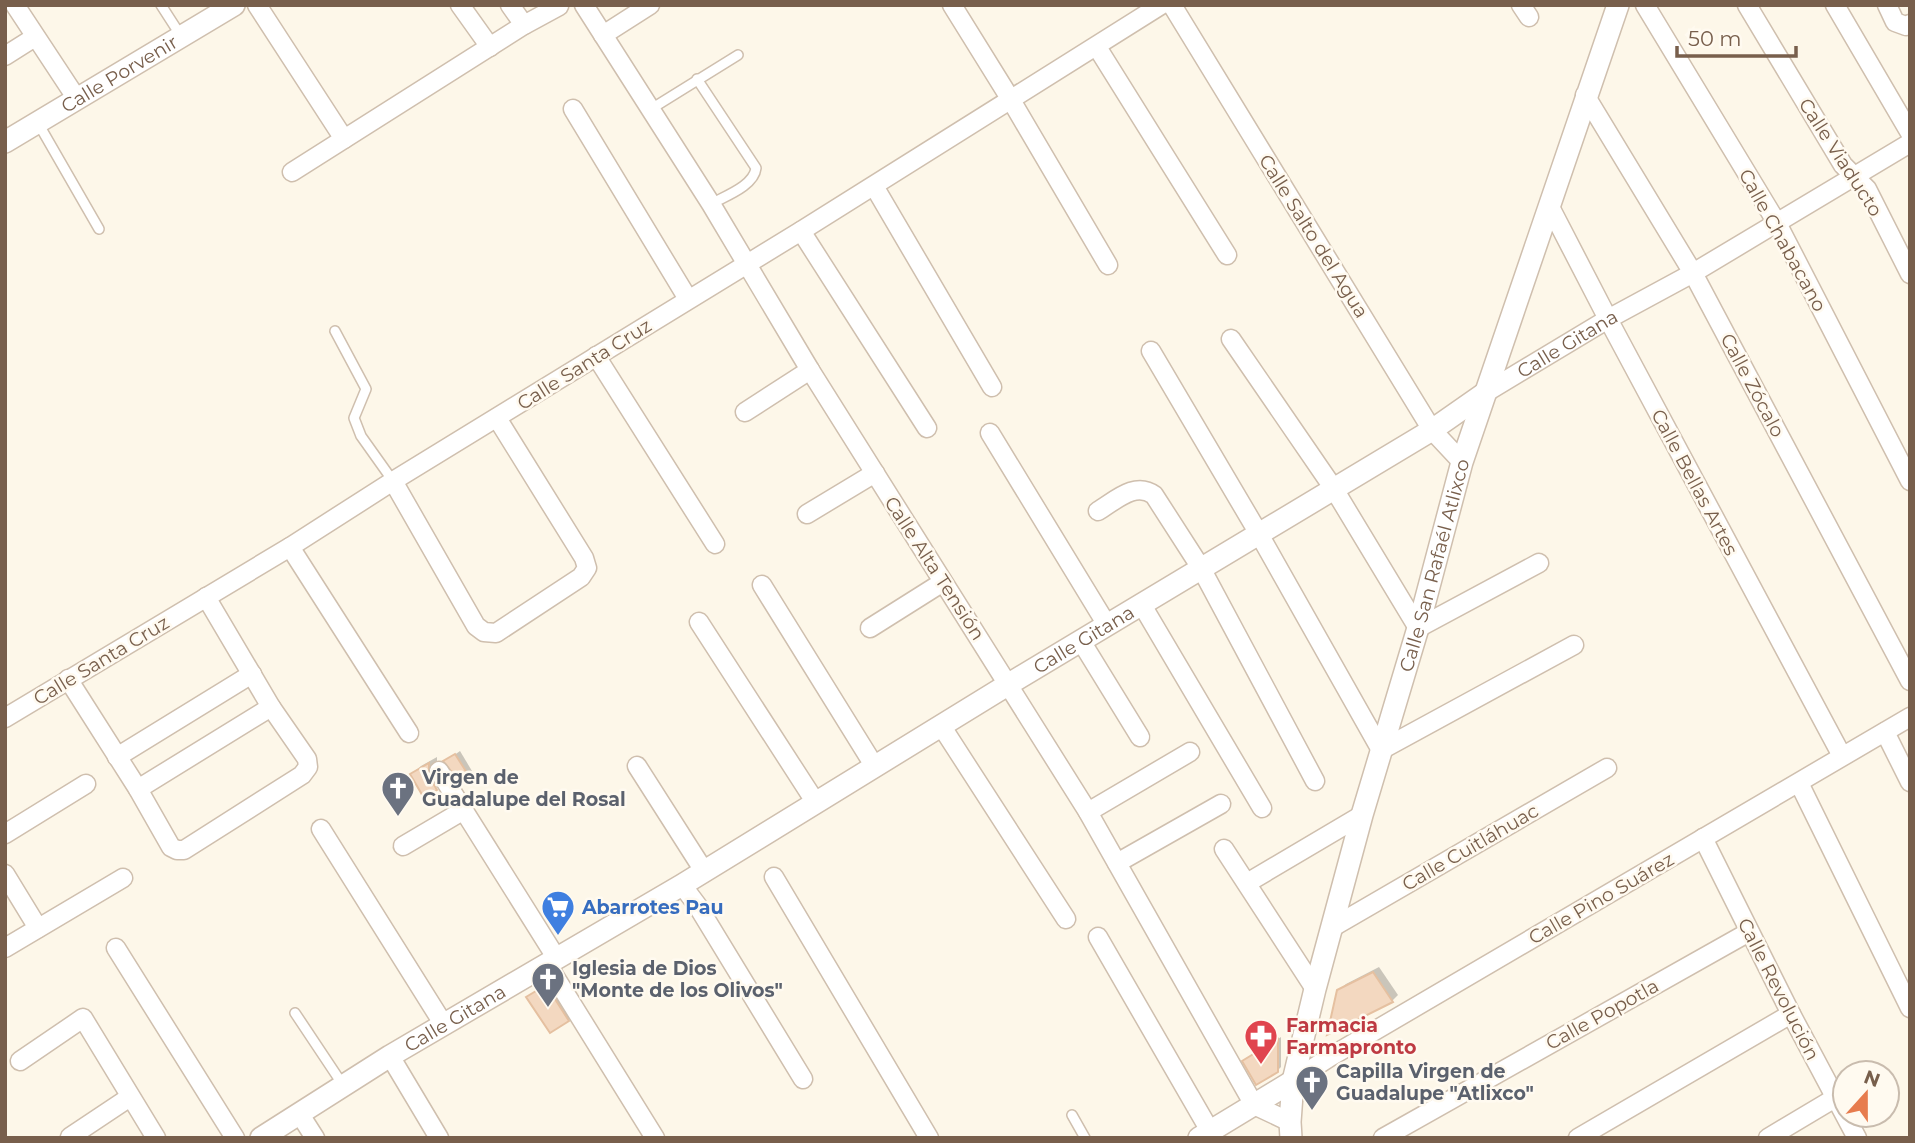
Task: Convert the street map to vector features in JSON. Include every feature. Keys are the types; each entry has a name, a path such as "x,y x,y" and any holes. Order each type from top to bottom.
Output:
{"street":[{"path":"15,5 77,99"},
{"name":"Calle Porvenir","path":"5,142 234,5"},
{"path":"257,5 344,139"},
{"path":"460,5 490,47"},
{"path":"510,5 524,25"},
{"name":"Calle Alta Tensión","path":"584,5 1088,812 1254,1105"},
{"path":"603,35 650,5"},
{"path":"952,5 1108,265"},
{"name":"Calle Santa Cruz","path":"5,718 290,547 802,231 1161,5"},
{"name":"Calle Salto del Agua","path":"1172,5 1432,430 1462,462"},
{"name":"Calle San Rafaél Atlixco","path":"1291,1130 1293,1081 1315,989 1362,815 1418,628 1462,462 1550,207 1585,95 1618,5"},
{"name":"Calle Chabacano","path":"1644,5 1777,223 1910,481"},
{"name":"Calle Viaducto","path":"1747,5 1843,165 1867,189 1910,274"},
{"path":"1835,5 1910,133"},
{"path":"1887,5 1895,22 1906,26 1910,24"},
{"path":"292,172 524,25 559,6"},
{"path":"5,56 35,37"},
{"path":"1097,47 1227,255"},
{"name":"Calle Zócalo","path":"1585,95 1693,273 1910,681"},
{"path":"573,109 688,299"},
{"name":"Calle Gitana","path":"267,1136 390,1056 682,886 1009,684 1432,430 1485,393 1910,144"},
{"path":"874,186 992,387"},
{"name":"Calle Bellas Artes","path":"1550,207 1842,756"},
{"path":"802,231 927,428"},
{"path":"1231,339 1334,489 1418,628 1539,563"},
{"path":"1151,351 1259,534 1381,750 1574,645"},
{"path":"596,356 715,544"},
{"path":"745,412 810,370"},
{"path":"393,481 476,626 484,632 496,633 581,577 587,568 584,558 497,418"},
{"path":"990,433 1107,625"},
{"path":"807,514 875,473"},
{"path":"1098,511 1135,489 1146,489 1154,495 1201,568 1315,781"},
{"path":"290,547 409,733"},
{"path":"870,628 943,582"},
{"path":"762,585 875,767"},
{"path":"68,679 138,789 171,847 184,850 302,775 308,767 307,759 271,706 206,597"},
{"path":"1142,605 1262,808"},
{"path":"699,622 816,803"},
{"path":"1081,642 1140,737"},
{"path":"117,757 252,674"},
{"path":"138,789 271,706"},
{"name":"Calle Pino Suárez","path":"1293,1081 1910,717"},
{"path":"942,727 1066,919"},
{"path":"1885,732 1910,782"},
{"path":"1088,812 1189,752"},
{"path":"637,766 704,871"},
{"name":"Calle Cuitláhuac","path":"1334,926 1607,768"},
{"path":"439,771 655,1138"},
{"path":"1800,783 1910,1008"},
{"path":"5,834 86,784"},
{"path":"1118,863 1221,804"},
{"path":"403,846 464,810"},
{"path":"1247,883 1362,815"},
{"path":"321,829 444,1025"},
{"name":"Calle Revolución","path":"1703,838 1831,1090"},
{"path":"1224,849 1315,989"},
{"path":"5,874 38,928"},
{"path":"774,877 929,1138"},
{"path":"5,948 123,878"},
{"path":"682,886 697,905 803,1079"},
{"name":"Calle Popotla","path":"1383,1138 1749,932"},
{"path":"1098,937 1205,1134 1293,1081"},
{"path":"116,948 235,1138"},
{"path":"1578,1138 1791,1014"},
{"path":"20,1061 83,1018 156,1138"},
{"path":"390,1056 439,1138"},
{"path":"70,1137 130,1097"},
{"path":"1768,1138 1831,1100"},
{"path":"1254,1105 1291,1130"},
{"path":"299,1113 314,1138"}],"lane":[{"path":"161,5 181,36"},
{"path":"651,110 738,55"},
{"path":"697,79 756,168 750,181 710,204"},
{"path":"37,124 99,229"},
{"path":"335,331 366,389 355,418 361,436 393,481"},
{"path":"295,1013 344,1086"},
{"path":"1072,1115 1085,1138"}],"building":[{"path":"455,754 469,776 459,781 443,761"},
{"path":"429,763 429,776 437,790 424,798 410,774"},
{"path":"1373,972 1393,1002 1327,1035 1337,990"},
{"name":"Iglesia de Dios \"Monte de los Olivos\"","path":"546,985 569,1021 550,1033 526,997"},
{"name":"Farmacia Farmapronto","path":"1278,1039 1278,1072 1256,1085 1242,1061"}],"place":[{"name":"Virgen de Guadalupe del Rosal","path":"398,818"},
{"name":"Abarrotes Pau","path":"558,937"},
{"name":"Iglesia de Dios \"Monte de los Olivos\"","path":"548,1009"},
{"name":"Farmacia Farmapronto","path":"1261,1066"},
{"name":"Capilla Virgen de Guadalupe \"Atlixco\"","path":"1312,1112"}]}
